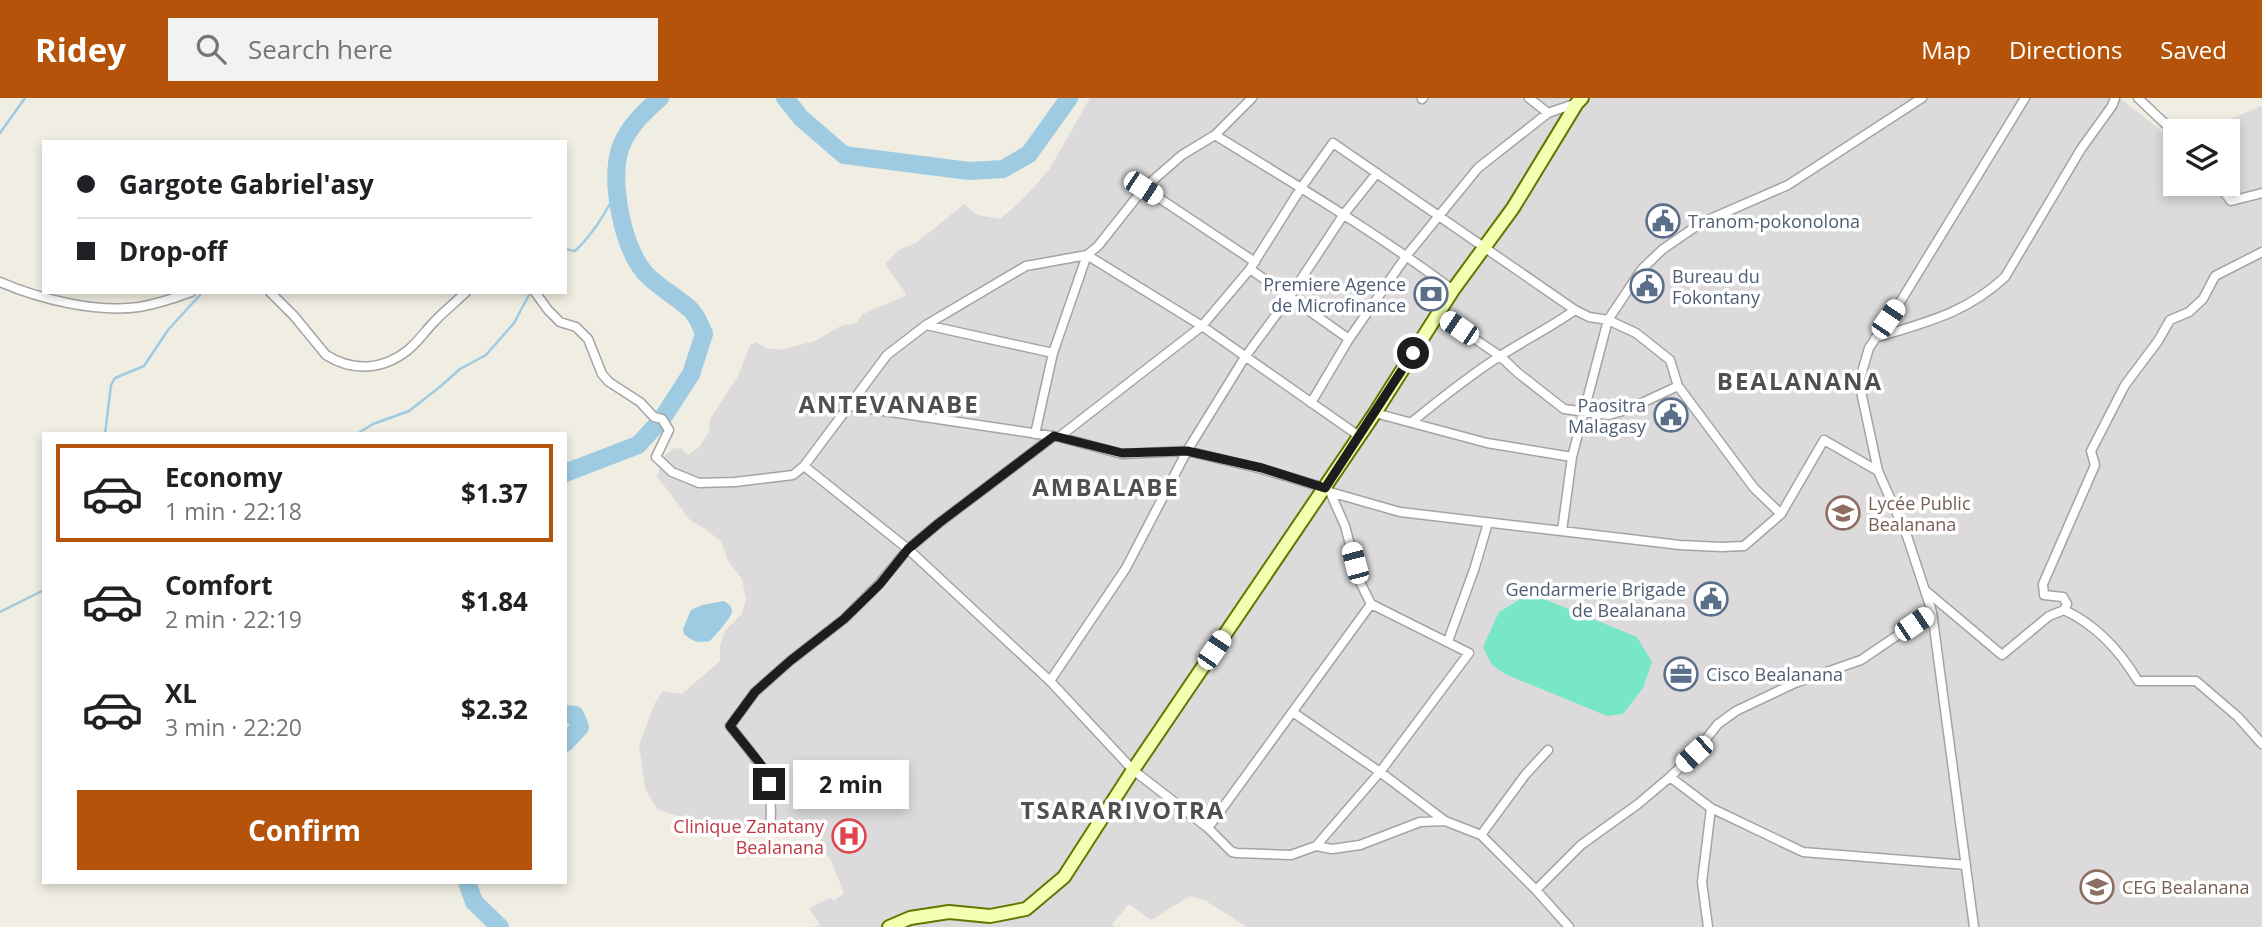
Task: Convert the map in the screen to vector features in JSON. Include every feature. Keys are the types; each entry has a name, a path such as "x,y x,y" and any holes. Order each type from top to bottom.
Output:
{"street":[{"path":"536,294 560,322 576,327 588,339 602,374 609,382 640,402 654,417 662,419 669,430 656,457 671,472 699,483 735,482 793,474 804,466 887,355 926,325 1026,266 1087,255 1098,246 1143,188 1182,155 1215,135 1252,98"},
{"path":"1529,98 1548,113"},
{"path":"1562,531 1572,457 1608,320 1642,269 1663,249 1701,223 1788,185 1922,98"},
{"path":"1974,927 1932,612 1907,536 1878,471 1859,382 1869,348 2025,98"},
{"path":"1875,338 1959,311 1989,292 2005,277 2081,149 2115,98"},
{"path":"2138,98 2163,121"},
{"path":"1311,403 1349,339 1407,256 1478,168 1548,113 1579,100"},
{"path":"889,927 909,918 949,912 990,916 1026,909 1064,877 1133,769 1327,490 1453,290 1513,208 1579,100"},
{"path":"1215,135 1344,214 1453,290"},
{"path":"770,829 769,784 762,766 730,726 755,692 844,619 880,584 908,549 939,523 1202,326 1253,265 1333,143 1575,310 1589,317 1608,320 1636,333 1670,360 1678,386 1754,488 1781,514"},
{"path":"1050,681 1126,568 1187,451 1245,357 1290,296 1344,214 1377,173"},
{"path":"1143,188 1253,265 1349,339"},
{"path":"2227,196 2231,201 2262,193"},
{"path":"1923,589 2002,655 2049,616 2064,610 2067,604 2063,597 2044,595 2043,584 2095,465 2091,451 2125,385 2170,320 2189,312 2203,299 2215,276 2262,252"},
{"path":"1087,255 1202,326 1359,436"},
{"path":"1035,434 1053,353 1087,255"},
{"path":"0,282 22,292 94,308 138,307 184,294"},
{"path":"272,294 326,355 357,367 387,364 410,349 434,321 465,294"},
{"path":"1412,422 1447,393 1500,356 1575,310"},
{"path":"1438,314 1500,356 1564,410 1609,415 1629,409 1678,386"},
{"path":"926,325 1053,353"},
{"path":"850,406 1056,436 1122,453 1187,451 1262,468 1400,512 1679,545 1744,546 1781,514 1824,440 1878,471"},
{"path":"1375,413 1487,443 1572,457"},
{"path":"804,466 908,549 1050,681 1133,769 1209,828 1232,852 1237,853 1291,855 1316,846 1380,772 1469,653 1371,604 1360,582 1345,526 1327,490"},
{"path":"1448,641 1488,523"},
{"path":"1209,828 1371,604"},
{"path":"2064,610 2082,618 2102,635 2138,681 2196,681 2238,717 2262,744"},
{"path":"1536,890 1581,845 1670,777 1694,754 1718,724 1736,712 1795,683 1861,660 1932,612"},
{"path":"1294,713 1445,821 1481,835 1569,927"},
{"path":"1481,835 1525,775 1548,750"},
{"path":"1670,777 1711,808 1803,852 1966,864"},
{"path":"1708,927 1702,882 1711,808"},
{"path":"1316,846 1332,849 1360,845 1420,822 1445,821"}],"shaded area":[{"path":"1090,98 2120,98 2163,132 2163,196 2240,196 2240,119 2230,119 2262,106 2262,927 1247,927 1206,901 1190,896 1151,920 1129,904 1112,924 1115,927 814,927 820,925 809,908 830,898 834,901 844,893 830,858 823,852 812,822 743,834 658,810 645,789 639,745 655,703 663,691 682,694 720,661 720,646 725,631 742,614 746,599 742,579 728,561 721,541 690,520 657,476 665,455 674,448 682,449 688,455 699,447 709,432 710,419 738,376 750,345 756,342 766,348 779,350 815,341 841,326 856,323 863,314 905,296 905,292 885,264 899,250 916,243 964,204 977,215 1000,219 1020,202 1049,170"}],"green space":[{"path":"1524,597 1544,599 1637,637 1652,662 1643,688 1623,714 1607,716 1505,674 1492,665 1483,647 1499,612"}],"water":[{"path":"724,601 731,607 732,613 710,641 696,641 684,634 683,629 691,610"}],"waterway":[{"path":"0,133 25,98"},
{"path":"567,472 638,445 662,419 691,374 704,334 691,310 645,273 630,247 620,213 616,178 620,149 632,127 660,98"},
{"path":"785,98 801,118 844,155 969,171 1003,169 1029,154 1069,98"},
{"path":"567,249 575,251 581,245 598,224 616,193"},
{"path":"360,432 373,424 409,411 460,369 486,355 514,323 529,294"},
{"path":"105,432 111,385 115,378 144,366 168,330 200,295"},
{"path":"0,612 42,591"},
{"path":"567,714 575,715 580,727 567,741"},
{"path":"468,884 474,902 500,927"}],"place":[{"name":"Tranom-pokonolona","path":"1663,221"},
{"name":"Bureau du Fokontany","path":"1647,286"},
{"name":"Premiere Agence de Microfinance","path":"1431,294"},
{"name":"Paositra Malagasy","path":"1671,415"},
{"name":"Lycée Public Bealanana","path":"1843,513"},
{"name":"Gendarmerie Brigade de Bealanana","path":"1711,599"},
{"name":"Cisco Bealanana","path":"1681,674"},
{"name":"Clinique Zanatany Bealanana","path":"849,836"},
{"name":"CEG Bealanana","path":"2097,887"}],"district":[{"name":"BEALANANA","path":"1800,380"},
{"name":"ANTEVANABE","path":"889,403"},
{"name":"AMBALABE","path":"1106,486"},
{"name":"TSARARIVOTRA","path":"1123,809"}],"route":[{"path":"769,784 762,766 730,726 755,692 844,619 880,584 908,549 1054,436 1122,453 1187,451 1262,468 1325,488 1413,353"}]}
